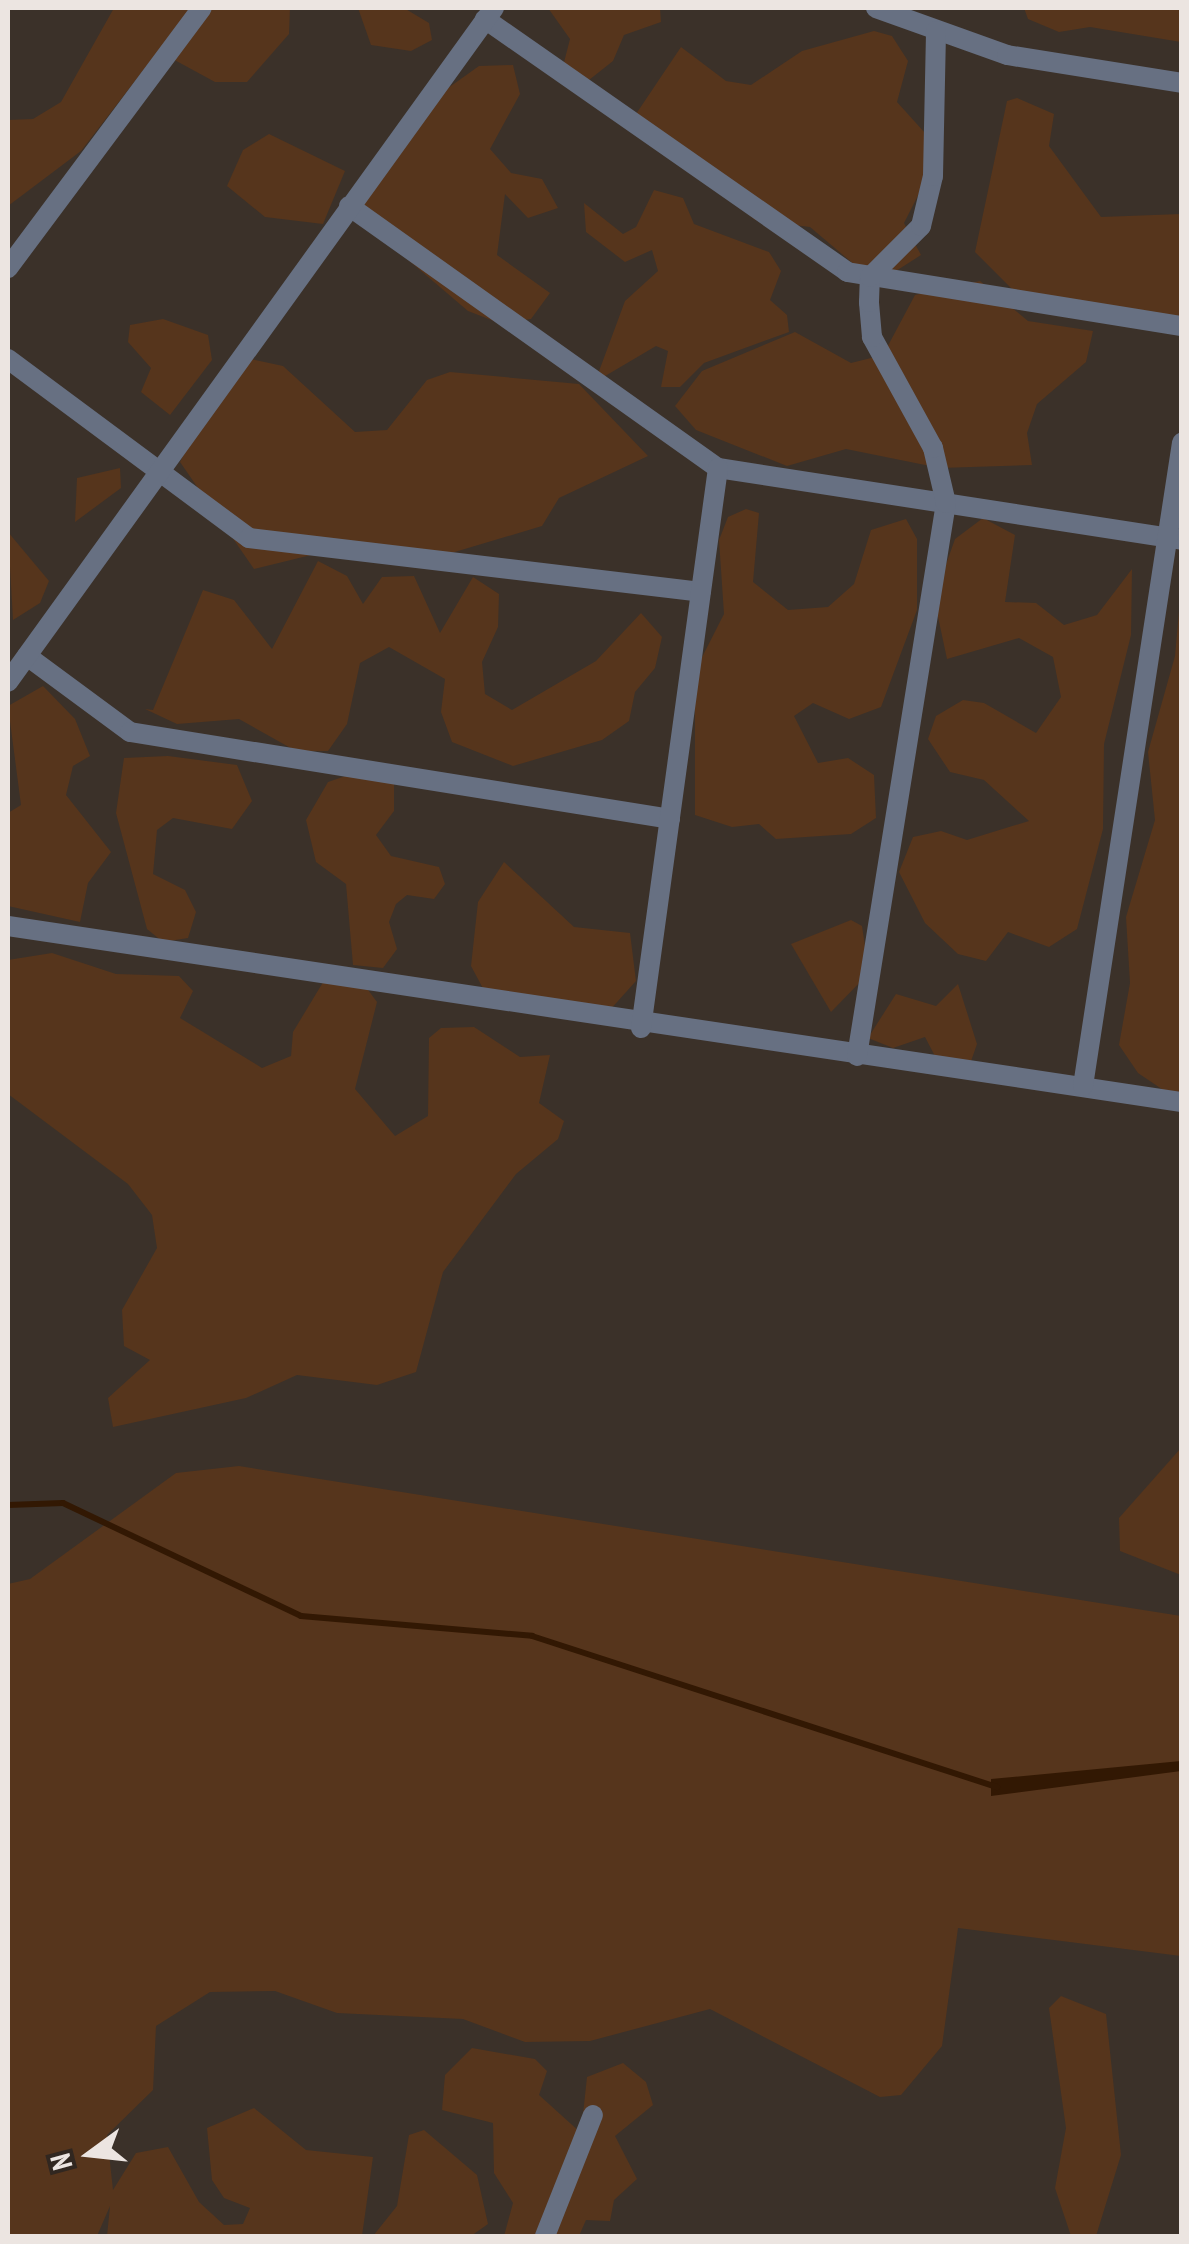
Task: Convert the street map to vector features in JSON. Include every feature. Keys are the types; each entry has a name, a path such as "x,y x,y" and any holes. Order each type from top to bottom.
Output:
{"street":[{"path":"8,268 202,8"},
{"path":"876,8 1007,55 1182,83"},
{"path":"8,682 155,468 490,13 785,233 870,277 1182,326"},
{"path":"856,1056 946,503 933,448 872,336 870,277 921,226 934,176 936,31"},
{"path":"349,206 718,468 1174,539"},
{"path":"8,359 249,538 701,592"},
{"path":"1083,1086 1174,539 1182,443"},
{"path":"641,1028 718,468"},
{"path":"27,656 130,732 670,819"},
{"path":"8,926 641,1028 1182,1102"},
{"path":"545,2236 593,2115"}],"shaded area":[{"path":"114,8 290,8 289,34 247,82 215,82 158,51 81,151 8,206 8,120 33,119 61,102"},
{"path":"358,8 404,8 429,23 432,40 411,51 371,45"},
{"path":"548,8 660,8 661,22 624,35 613,61 589,80 562,70 570,39"},
{"path":"1024,8 1181,8 1181,42 1090,27 1059,32 1028,19"},
{"path":"874,31 892,36 908,61 897,102 925,133 931,170 904,223 921,255 896,271 856,266 810,227 755,220 634,117 681,47 726,81 751,85 802,51"},
{"path":"513,65 520,94 490,149 511,173 542,179 558,208 528,218 505,194 497,255 550,293 531,319 499,323 468,311 359,218 358,184 427,103 479,66"},
{"path":"1017,98 1054,114 1049,146 1101,217 1181,214 1181,323 1022,299 975,252 1007,101"},
{"path":"269,134 345,171 323,224 265,217 227,186 243,150"},
{"path":"654,190 683,198 694,224 769,252 781,271 770,300 787,315 789,332 704,363 680,387 661,387 668,351 656,346 595,382 625,301 658,271 652,250 625,262 586,232 584,203 623,234 636,227"},
{"path":"980,281 1028,321 1093,331 1086,362 1037,404 1027,433 1032,465 940,468 846,449 787,466 696,430 675,406 702,371 795,332 851,363 883,355 915,295"},
{"path":"163,319 208,335 212,360 170,415 141,392 151,368 128,342 130,325"},
{"path":"251,359 283,366 355,432 387,430 427,380 450,372 579,384 648,456 559,498 542,526 448,554 352,545 254,569 180,462 209,405"},
{"path":"120,468 121,488 75,522 77,478"},
{"path":"746,509 759,513 753,582 788,610 828,607 854,584 871,530 906,519 917,539 917,610 881,707 849,719 813,703 794,716 818,763 848,758 874,775 876,818 851,834 776,839 759,824 732,827 695,815 695,671 724,614 719,540 728,517"},
{"path":"983,518 1015,535 1005,602 1036,603 1064,625 1097,615 1132,569 1131,635 1104,744 1103,829 1077,929 1049,947 1008,932 986,961 958,954 925,923 899,872 913,837 941,831 967,840 1029,821 984,780 950,772 928,739 936,716 963,700 984,703 1036,733 1061,697 1053,657 1019,638 947,659 934,598 955,539"},
{"path":"8,532 49,581 40,603 13,620"},
{"path":"318,561 347,576 363,604 382,577 414,576 440,633 473,577 499,594 498,627 482,662 485,694 512,710 596,661 641,613 662,637 655,668 635,692 629,721 602,740 513,766 452,742 441,712 445,679 389,647 360,663 347,724 328,751 296,751 239,719 177,724 145,709 153,710 203,590 234,600 272,649"},
{"path":"1181,589 1181,1102 1138,1073 1119,1045 1130,983 1126,917 1155,820 1148,752 1175,656"},
{"path":"43,686 75,719 90,756 73,766 66,795 111,852 88,883 80,922 8,906 8,813 21,805 8,706"},
{"path":"168,756 237,765 252,801 232,829 173,818 157,830 153,874 185,890 196,912 188,938 163,942 147,929 116,813 124,758"},
{"path":"366,769 394,780 394,811 376,835 391,856 439,867 445,884 434,899 407,895 396,904 389,922 397,949 383,968 353,965 346,884 316,862 306,820 328,782"},
{"path":"504,862 574,927 630,933 636,981 609,1011 486,994 471,966 478,902"},
{"path":"851,920 862,926 869,973 831,1012 791,944"},
{"path":"52,953 116,974 179,976 193,991 180,1018 262,1068 291,1056 293,1032 328,974 357,975 377,1002 355,1089 395,1136 428,1116 429,1038 441,1028 474,1027 520,1057 550,1055 539,1103 564,1121 558,1139 516,1174 443,1272 416,1372 377,1385 297,1375 246,1398 113,1427 108,1398 150,1360 124,1346 122,1310 157,1248 152,1215 128,1184 8,1094 8,960"},
{"path":"958,984 977,1044 969,1067 937,1060 925,1037 893,1048 868,1038 896,994 936,1006"},
{"path":"1181,1448 1181,1575 1120,1551 1119,1518"},
{"path":"239,1466 1181,1616 1181,1956 958,1928 942,2046 901,2095 880,2097 710,2009 590,2041 525,2042 463,2019 337,2013 275,1991 210,1992 156,2026 153,2090 107,2135 113,2190 136,2153 168,2147 199,2202 224,2225 243,2224 250,2208 224,2198 212,2180 207,2128 254,2108 306,2150 373,2157 362,2236 107,2236 110,2206 97,2236 8,2236 8,1584 30,1579 176,1473"},
{"path":"1181,1761 1181,1771 991,1796 991,1779"},
{"path":"1061,1996 1106,2014 1121,2155 1096,2236 1071,2236 1055,2188 1066,2128 1049,2008"},
{"path":"472,2048 535,2059 547,2071 539,2095 581,2133 587,2077 623,2063 646,2082 653,2105 615,2136 637,2179 614,2200 610,2221 586,2220 579,2236 504,2236 513,2203 494,2173 493,2123 442,2110 445,2075"},
{"path":"424,2130 477,2175 488,2224 471,2236 373,2236 397,2206 409,2135"}],"waterway":[{"path":"8,1505 63,1503 301,1616 532,1636 997,1787"}]}
